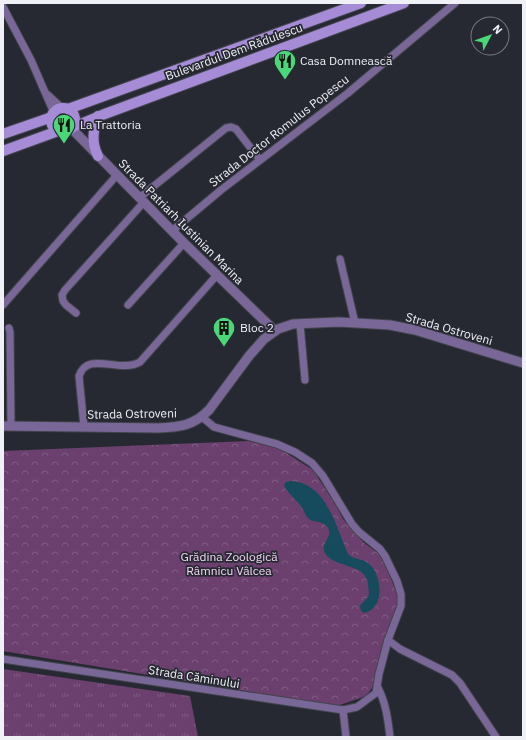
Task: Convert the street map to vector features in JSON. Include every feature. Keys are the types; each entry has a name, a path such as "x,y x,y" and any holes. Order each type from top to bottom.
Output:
{"main road":[{"name":"Bulevardul Dem Rădulescu","path":"3,134 59,112 361,3"},
{"name":"Bulevardul Dem Rădulescu","path":"3,150 58,130 65,132 98,116 404,3"},
{"path":"58,130 53,125 59,112 74,115 75,123 72,128"},
{"path":"98,116 94,126 93,137 94,149 98,156"}],"street":[{"name":"Strada Doctor Romulus Popescu","path":"172,231 260,160 348,93 455,3"},
{"path":"3,7 16,30 46,93 59,112"},
{"path":"76,313 63,301 62,295 64,290 141,200 226,128 231,127 236,129 260,160"},
{"name":"Strada Patriarh Iustinian Marina","path":"72,128 141,200 275,331"},
{"path":"3,305 116,174"},
{"path":"128,305 184,243"},
{"path":"340,259 355,322"},
{"path":"84,427 79,376 82,369 91,363 127,366 135,365 140,362 217,275"},
{"name":"Strada Ostroveni","path":"7,426 184,426 202,418 216,402 256,347 275,331 287,326 300,324 355,322 404,327 523,363"},
{"path":"300,324 305,380"},
{"path":"7,426 10,347 9,328"},
{"path":"202,418 214,428 277,444 295,452 312,463 323,476 352,524 359,532 380,549 390,564 401,594 401,606 388,640 379,674 377,691 383,698 390,737"},
{"path":"388,640 400,648 452,675 460,683 496,737"},
{"name":"Strada Căminului","path":"3,659 342,710 357,707 371,698 377,691"},
{"path":"342,710 346,737"}],"green space":[{"name":"Grădina Zoologică Râmnicu Vâlcea","path":"249,441 280,449 313,470 334,502 343,519 364,543 382,556 399,599 372,688 366,696 337,706 3,651 3,451"},
{"path":"3,669 190,696 198,737 3,737"}],"water":[{"path":"291,481 303,484 313,489 322,498 334,520 348,554 354,558 366,561 373,568 379,582 380,590 376,605 371,610 364,613 361,611 360,606 369,594 366,578 357,570 338,563 327,556 324,552 324,548 329,535 328,528 324,524 308,518 301,506 285,488 284,485 286,482"}],"place":[{"name":"Casa Domnească","path":"285,80"},
{"name":"La Trattoria","path":"64,144"},
{"name":"Bloc 2","path":"224,348"}]}
